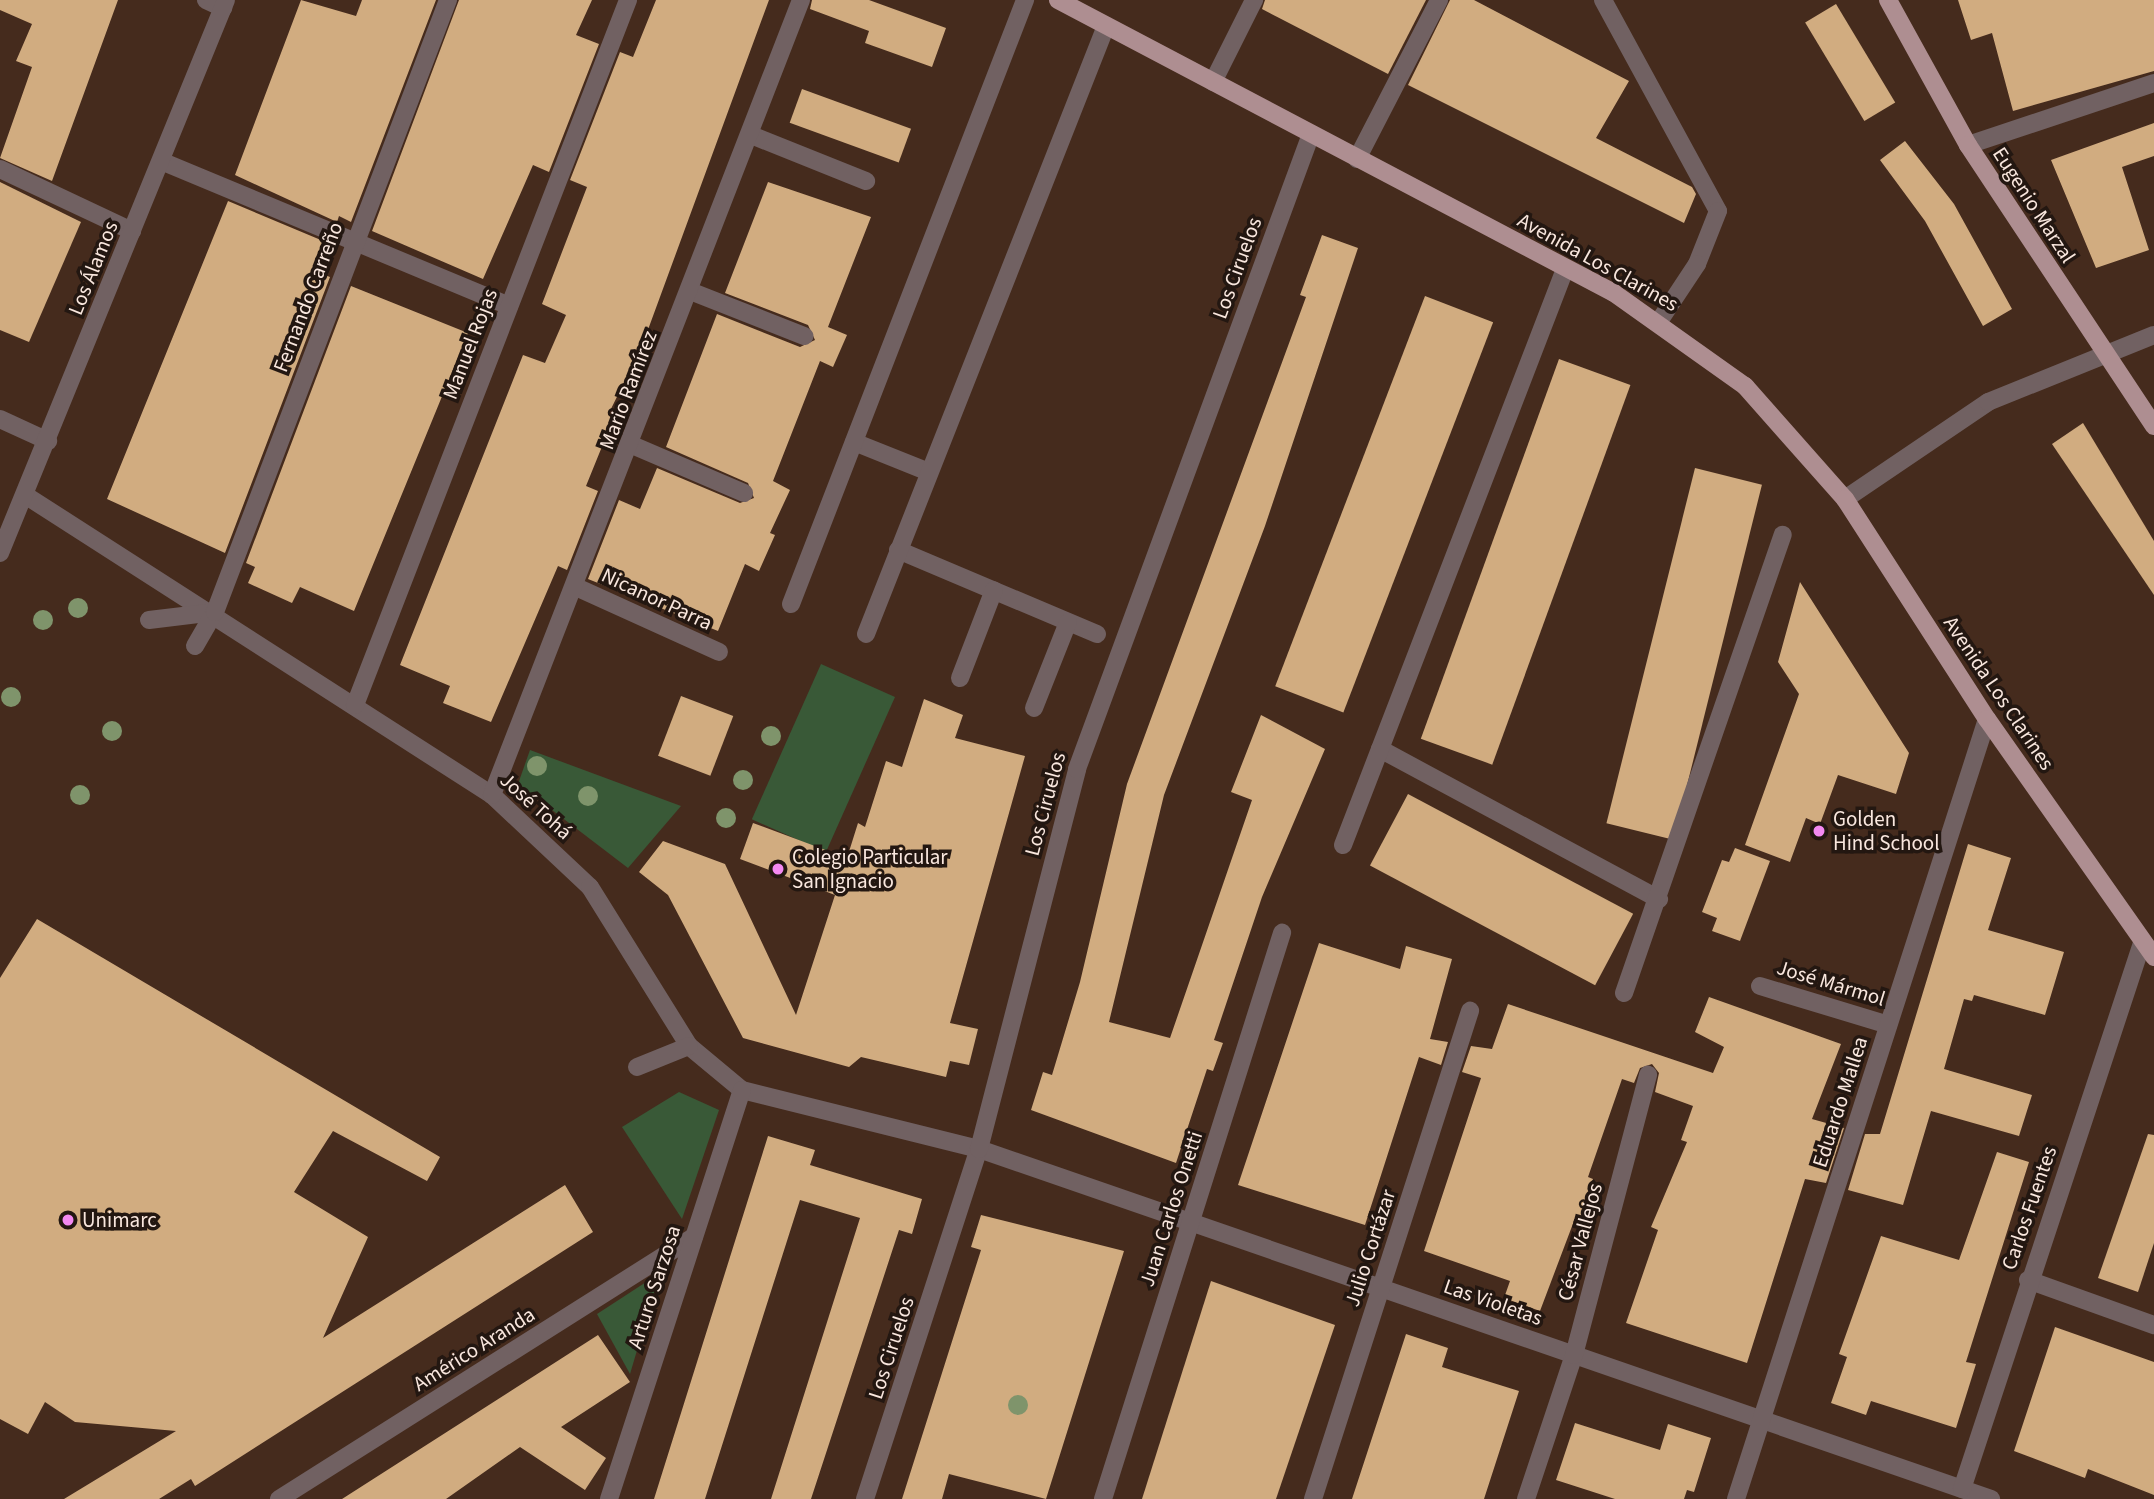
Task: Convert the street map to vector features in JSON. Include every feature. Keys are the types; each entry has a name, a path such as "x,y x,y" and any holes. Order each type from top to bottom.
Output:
{"main road":[{"name":"Eugenio Marzal","path":"1888,0 1968,145 2154,426"},
{"name":"Avenida Los Clarines","path":"1060,1 1660,320 1745,386 1845,499 1987,719 2154,957"}],"street":[{"path":"206,0 225,4"},
{"name":"Fernando Carreño","path":"195,646 215,612 351,245 449,0"},
{"name":"Manuel Rojas","path":"355,705 628,0"},
{"name":"Mario Ramírez","path":"492,794 632,445 801,0"},
{"path":"791,604 1025,0"},
{"path":"1213,82 1254,0"},
{"path":"1357,159 1440,0"},
{"path":"1603,0 1718,211 1697,264 1660,320"},
{"name":"Los Álamos","path":"0,553 225,4"},
{"path":"866,634 1106,26"},
{"path":"1968,145 2154,83"},
{"name":"Los Ciruelos","path":"865,1499 979,1149 1077,769 1311,134"},
{"path":"751,135 866,181"},
{"path":"161,161 351,245 509,306"},
{"path":"0,169 132,231"},
{"path":"1343,845 1566,269"},
{"path":"690,291 804,336"},
{"path":"1845,499 1988,402 2103,352 2154,335"},
{"path":"0,419 48,441"},
{"path":"854,442 929,472"},
{"path":"632,445 744,493"},
{"name":"José Tohá","path":"25,495 215,612 492,794 590,887 689,1046 742,1090 979,1149"},
{"path":"1624,993 1659,899 1783,535"},
{"path":"898,550 1097,634"},
{"name":"Nicanor Parra","path":"576,587 719,652"},
{"path":"960,678 994,590"},
{"path":"149,620 215,612"},
{"path":"1034,708 1068,622"},
{"name":"Eduardo Mallea","path":"1736,1499 1987,719"},
{"path":"1380,749 1659,899"},
{"name":"Juan Carlos Onetti","path":"1103,1499 1282,933"},
{"name":"Carlos Fuentes","path":"1962,1489 2028,1280 2142,943"},
{"name":"José Mármol","path":"1760,986 1888,1025"},
{"name":"Julio Cortázar","path":"1313,1499 1470,1011"},
{"path":"637,1067 689,1046"},
{"name":"César Vallejos","path":"1526,1499 1574,1355 1648,1075"},
{"name":"Arturo Sarzosa","path":"609,1499 742,1090"},
{"name":"Las Violetas","path":"979,1149 1991,1499"},
{"name":"Américo Aranda","path":"279,1499 694,1237"},
{"path":"2028,1280 2154,1325"}],"green space":[{"path":"821,664 895,697 826,852 752,819"},
{"path":"530,750 681,806 628,868 518,784"},
{"path":"679,1092 719,1110 682,1219 622,1127"},
{"path":"660,1273 630,1374 597,1314"}],"building":[{"path":"0,0 118,0 52,181 0,158 32,67 16,61 32,24 0,10"},
{"path":"301,0 356,16 362,0 436,0 351,222 339,216 337,222 235,175"},
{"path":"459,0 592,0 576,35 599,44 549,172 533,165 483,279 372,231"},
{"path":"656,0 769,0 642,346 608,415 614,417 586,486 598,491 567,570 558,566 491,722 443,703 450,686 400,665 523,355 545,363 566,315 542,304 587,187 570,180 620,52 633,57"},
{"path":"812,0 869,0 946,28 932,67 865,43 869,31 810,9"},
{"path":"1265,0 1426,0 1388,74 1262,9"},
{"path":"1450,0 1474,0 1629,81 1596,138 1692,187 1696,194 1684,223 1408,85"},
{"path":"1958,0 2154,0 2154,71 2013,111 1992,33 1971,40"},
{"path":"1836,4 1895,103 1864,121 1805,23"},
{"path":"802,89 911,129 899,163 790,123"},
{"path":"2154,123 2154,156 2122,167 2149,250 2096,268 2051,160"},
{"path":"1905,141 1954,204 2012,309 1983,326 1925,221 1880,160"},
{"path":"0,182 81,222 29,342 0,330"},
{"path":"768,182 871,217 828,327 847,335 833,367 820,361 773,481 790,490 770,533 775,535 759,571 745,564 718,631 588,579 619,500 640,509 657,468 740,503 754,498 748,483 666,447 717,314 800,347 815,340 808,325 725,293"},
{"path":"228,201 328,243 317,272 330,277 225,553 107,499"},
{"path":"1322,235 1358,248 1265,526 1164,795 1109,1022 1170,1038 1252,800 1231,792 1261,715 1325,749 1262,897 1214,1040 1223,1043 1213,1071 1207,1069 1176,1163 1031,1110 1043,1072 1052,1075 1080,982 1127,784 1306,297 1300,295"},
{"path":"351,286 468,333 354,611 300,587 292,603 248,583 255,567 246,563"},
{"path":"1425,296 1493,322 1343,712 1275,686"},
{"path":"1559,359 1630,385 1492,765 1421,739"},
{"path":"2083,423 2154,541 2154,595 2052,444"},
{"path":"1695,468 1762,485 1673,840 1606,823"},
{"path":"1800,582 1909,753 1896,794 1838,775 1820,824 1806,818 1790,862 1745,845 1799,694 1778,662"},
{"path":"681,696 733,716 710,776 658,756"},
{"path":"924,699 963,715 955,738 1025,756 950,1023 978,1029 969,1065 950,1061 946,1077 861,1057 849,1067 743,1038 668,895 639,872 663,841 725,864 796,1015 835,895 740,859 753,823 847,858 858,823 865,827 886,761 902,767"},
{"path":"1408,794 1633,914 1595,985 1370,866"},
{"path":"1968,844 2011,858 1988,930 2064,952 2045,1015 1974,995 1972,1001 1964,999 1944,1069 2032,1095 2019,1136 1931,1111 1903,1205 1848,1190 1865,1134 1880,1134"},
{"path":"1735,848 1770,861 1740,941 1712,931 1717,918 1702,912 1722,860 1729,862"},
{"path":"37,919 440,1157 427,1181 333,1131 294,1192 368,1237 323,1338 565,1185 593,1232 195,1486 191,1479 159,1499 64,1499 176,1431 75,1422 45,1402 28,1434 0,1419 0,978"},
{"path":"1319,943 1400,969 1406,946 1452,959 1430,1039 1448,1042 1441,1065 1419,1057 1365,1225 1238,1185"},
{"path":"1709,997 1841,1044 1812,1119 1844,1128 1826,1183 1805,1179 1747,1363 1626,1323 1658,1230 1651,1227 1687,1142 1681,1140 1693,1106 1655,1092 1659,1073 1652,1064 1640,1068 1634,1083 1622,1079 1588,1177 1593,1179 1580,1223 1574,1221 1540,1311 1504,1298 1510,1281 1424,1251 1481,1078 1462,1072 1471,1046 1492,1049 1508,1004 1713,1073 1724,1047 1695,1032"},
{"path":"2148,1134 2154,1135 2154,1243 2138,1292 2098,1278"},
{"path":"768,1136 815,1150 810,1165 922,1199 912,1234 899,1230 811,1499 771,1499 860,1218 800,1200 705,1499 654,1499"},
{"path":"1997,1152 2029,1162 1966,1362 1976,1364 1956,1428 1871,1401 1866,1415 1831,1403 1847,1357 1839,1354 1881,1236 1959,1260"},
{"path":"981,1215 1124,1251 1046,1499 949,1474 942,1499 902,1499 981,1250 971,1247"},
{"path":"1211,1281 1335,1325 1276,1499 1142,1499"},
{"path":"2055,1327 2154,1362 2154,1495 2088,1469 2085,1478 2014,1451"},
{"path":"1406,1334 1448,1348 1442,1367 1519,1391 1484,1499 1352,1499"},
{"path":"598,1335 630,1382 561,1427 606,1458 585,1490 520,1447 446,1499 342,1499"},
{"path":"1575,1423 1660,1450 1668,1424 1711,1438 1694,1492 1687,1490 1684,1499 1615,1499 1556,1480"}],"place":[{"name":"Golden Hind School","path":"1819,831"},
{"name":"Colegio Particular San Ignacio","path":"778,869"},
{"name":"Unimarc","path":"68,1220"}]}
